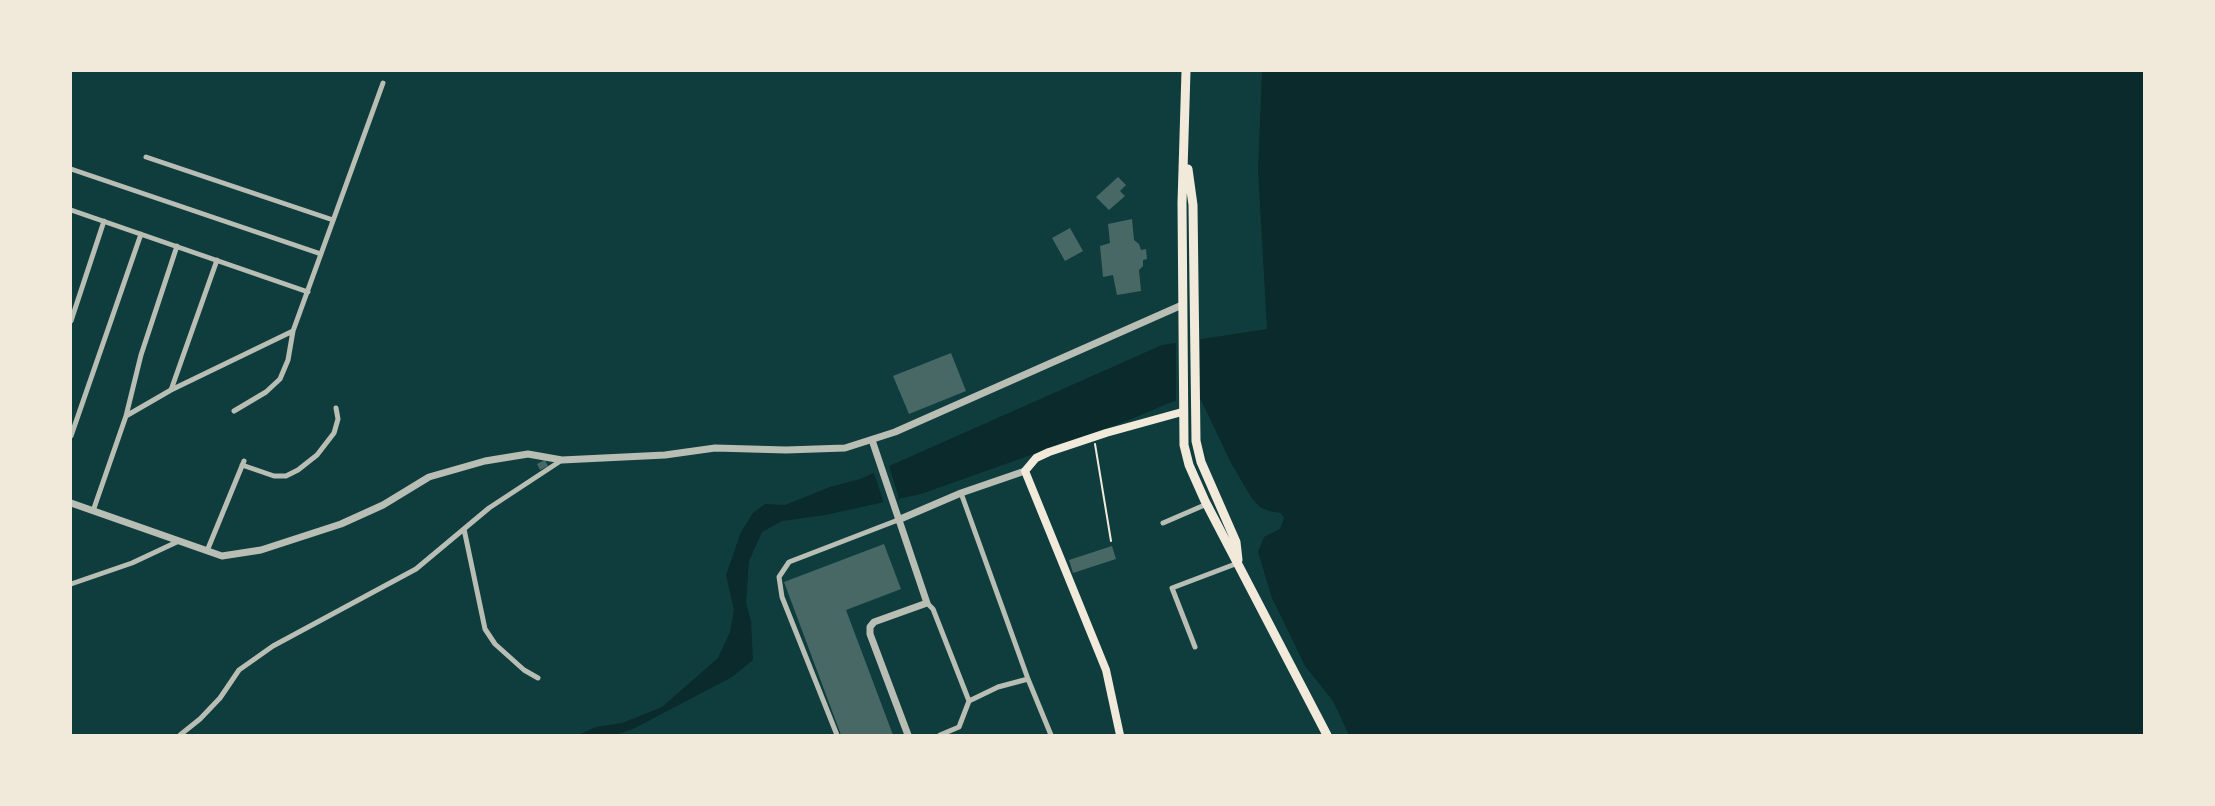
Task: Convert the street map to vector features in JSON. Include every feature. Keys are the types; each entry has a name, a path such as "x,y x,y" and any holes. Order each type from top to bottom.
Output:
{"main road":[{"path":"1186,71 1182,203 1182,407 1186,452 1207,504 1327,735"},
{"path":"1185,153 1193,205 1194,402 1196,441 1201,462 1236,542 1238,562"},
{"path":"1120,735 1106,670 1025,471 1036,458 1182,407"}],"street":[{"path":"234,411 266,392 280,379 288,360 293,332 383,82"},
{"path":"146,157 333,220"},
{"path":"71,168 321,254"},
{"path":"71,210 308,292"},
{"path":"71,322 104,221"},
{"path":"71,436 141,234"},
{"path":"93,511 126,416 141,355 177,246"},
{"path":"172,390 217,260"},
{"path":"71,504 222,556 261,550 341,524 382,505 430,477 485,461 528,454 562,460 666,455 715,448 786,450 845,448 872,440 1182,306"},
{"path":"126,416 172,390 293,332"},
{"path":"207,551 243,463 274,476 286,476 298,470 317,454 334,433 338,419 336,408"},
{"path":"872,440 927,603 933,609 968,701 959,727 940,735"},
{"path":"180,735 200,719 239,670 273,646 416,569 489,508 562,460"},
{"path":"837,735 782,597 779,577 782,571 789,562 898,520 961,493 1025,471"},
{"path":"961,493 1028,679 1051,735"},
{"path":"1163,523 1207,504"},
{"path":"464,528 485,629 496,644 524,670 538,678"},
{"path":"71,584 132,563 180,541"},
{"path":"1195,647 1172,588 1238,562"},
{"path":"908,735 870,634 870,627 874,622 927,603"},
{"path":"968,701 998,687 1028,679"}],"path":[{"path":"1093,437 1099,456 1104,506 1112,541"}],"water":[{"path":"1262,71 2144,71 2144,735 1349,735 1333,701 1305,666 1272,598 1258,552 1264,537 1280,529 1284,518 1281,513 1260,507 1251,497 1231,463 1201,400 1174,401 1124,422 921,494 825,515 782,521 762,532 749,561 746,603 751,621 753,660 732,677 633,729 615,735 578,735 596,727 622,723 662,707 718,658 730,632 734,610 726,575 741,532 753,513 765,504 785,505 830,487 860,479 1162,345 1267,329 1258,170"}],"pier":[{"path":"1200,335 1200,402 1176,403 1176,340"},
{"path":"888,463 899,498 884,503 873,470"}],"building":[{"path":"1118,177 1126,185 1120,191 1125,196 1109,210 1096,197"},
{"path":"1132,219 1134,240 1139,244 1141,250 1146,249 1147,259 1143,260 1143,266 1139,270 1141,291 1117,295 1113,275 1103,277 1100,246 1110,243 1108,224"},
{"path":"1070,228 1083,251 1065,261 1052,238"},
{"path":"951,353 966,391 909,414 893,376"},
{"path":"545,460 548,466 540,470 537,464"},
{"path":"884,544 901,589 846,610 893,735 841,735 784,582"},
{"path":"1112,546 1116,559 1073,573 1069,560"}]}
